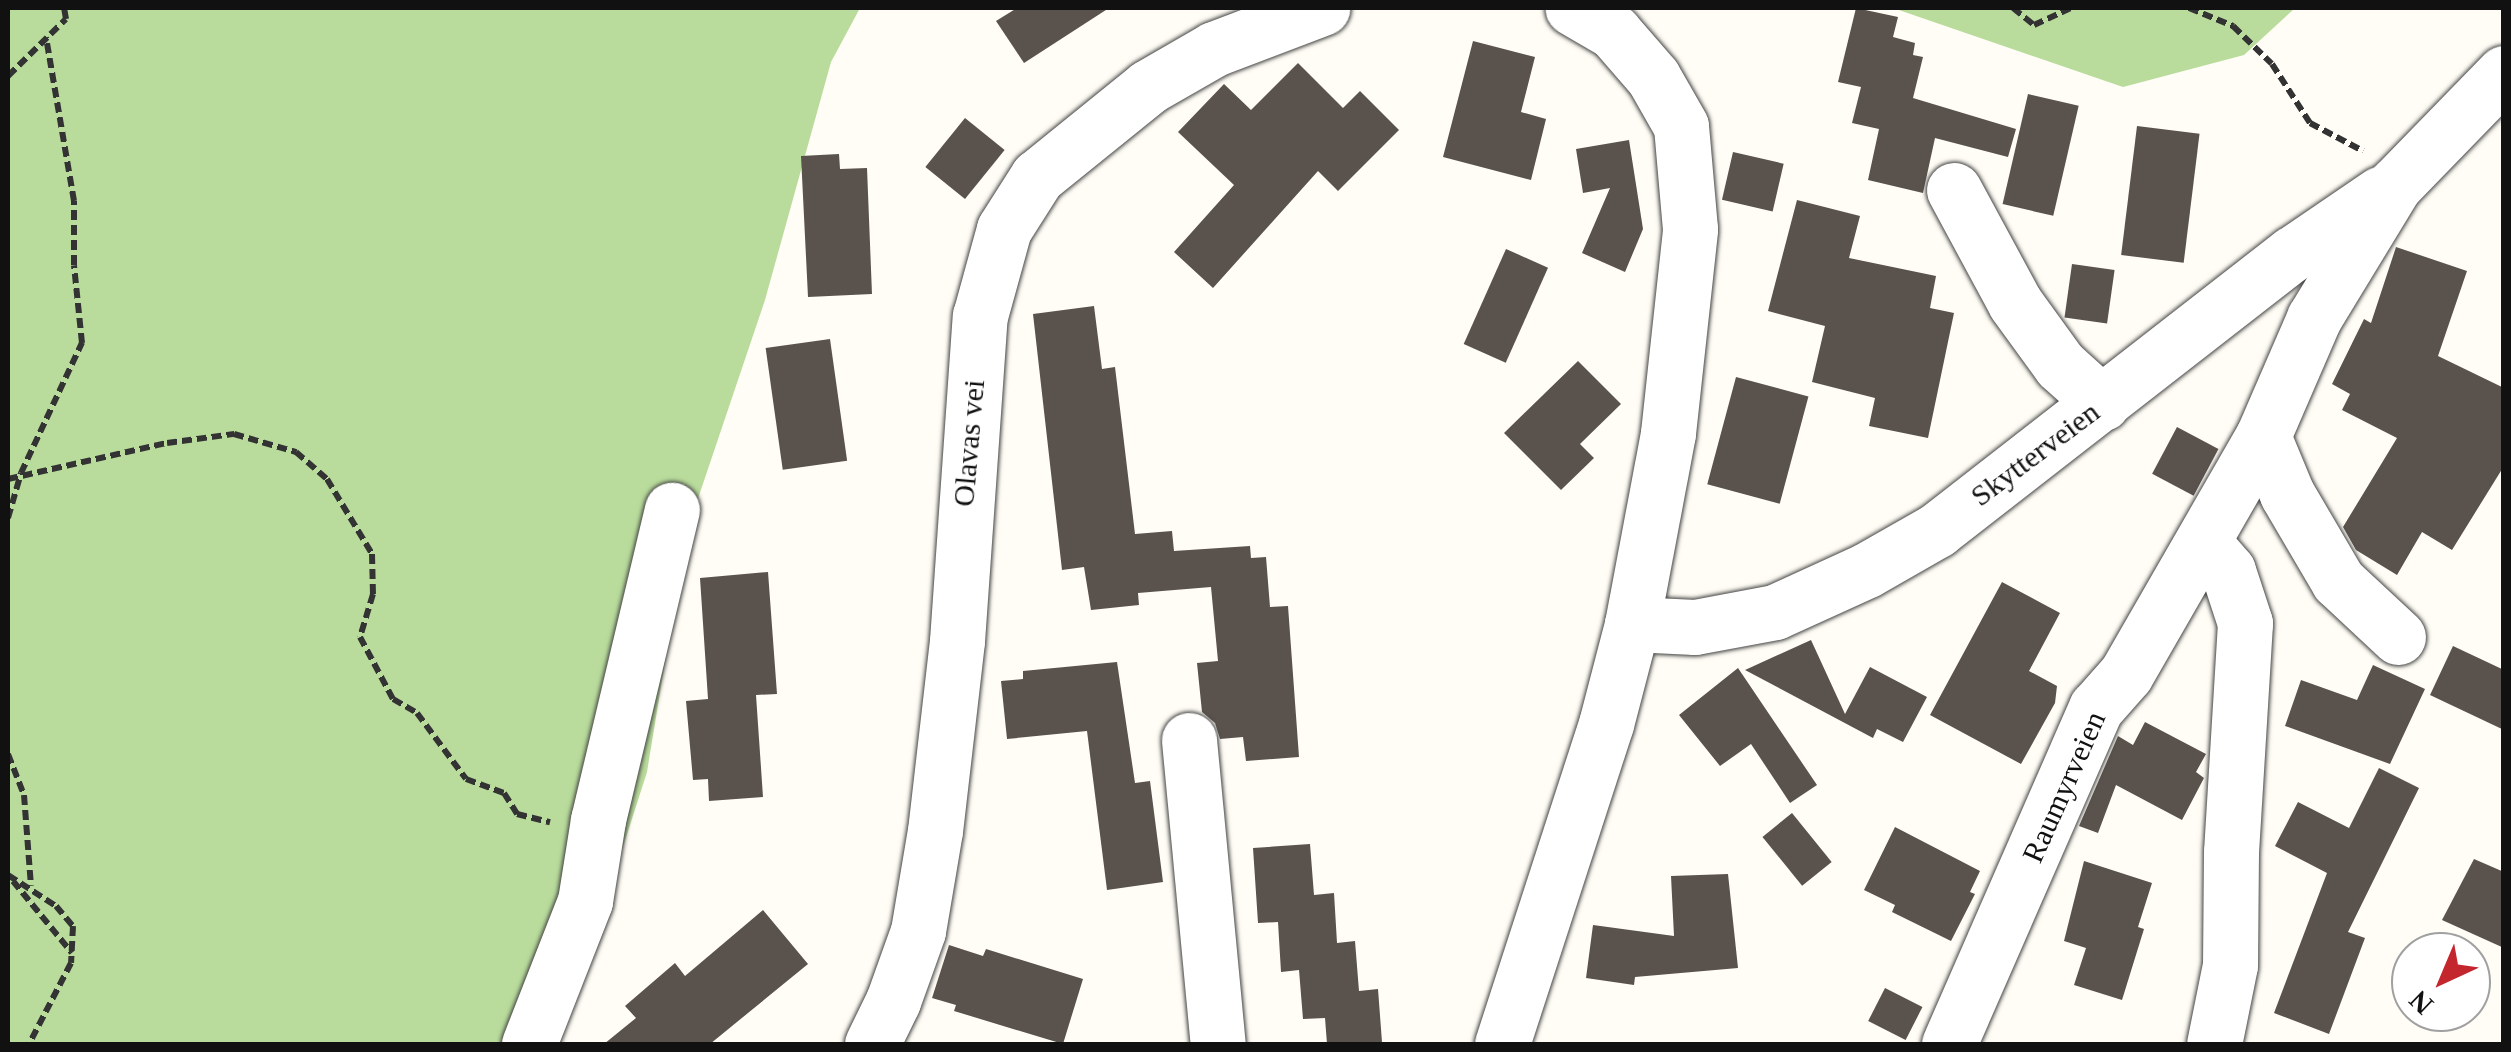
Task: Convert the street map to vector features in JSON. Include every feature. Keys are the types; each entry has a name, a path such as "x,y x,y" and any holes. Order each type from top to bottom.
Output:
{"street":[{"name":"Olavas vei","path":"872,1044 894,1001 918,932 935,832 956,641 980,316 1004,229 1037,177 1148,87 1214,49 1322,8"},
{"path":"1502,1044 1606,724 1632,624 1668,433 1690,230 1681,126 1653,77 1614,32 1573,8"},
{"name":"Raumyrveien","path":"1949,1044 2096,708 2126,674 2263,436 2314,318 2394,185 2504,74"},
{"name":"Skytterveien","path":"1632,624 1695,627 1776,612 1867,570 1937,530 2292,254 2394,185"},
{"path":"1954,190 2015,303 2060,364 2102,403"},
{"path":"2263,436 2288,494 2338,581 2398,636"},
{"path":"530,1044 585,901 598,820 672,510"},
{"path":"2203,542 2228,571 2246,623 2231,852 2230,965 2214,1044"},
{"path":"1189,740 1218,1044"}],"path":[{"path":"8,76 66,19 64,8"},
{"path":"2013,8 2034,26 2072,8"},
{"path":"2189,8 2233,26 2272,64 2310,124 2360,148 2394,185"},
{"path":"8,518 21,473 82,343 74,264 74,201 46,36"},
{"path":"8,478 65,469 167,443 234,434 260,438 296,452 327,479 372,554 373,594 360,637 393,699 417,713 466,779 504,793 517,814 552,823 598,820"},
{"path":"8,754 24,795 31,887"},
{"path":"8,875 31,887 73,926 72,954 30,1044"},
{"path":"8,875 72,954"}],"green space":[{"path":"8,8 860,8 831,62 765,300 686,534 647,772 560,1044 8,1044"},
{"path":"1893,8 2295,8 2244,55 2123,87"}],"building":[{"path":"1017,8 1109,8 1024,63 996,21"},
{"path":"1856,8 1898,17 1893,37 1915,43 1913,55 1923,57 1913,98 2016,129 2008,157 1935,138 1923,193 1868,180 1879,129 1852,123 1861,87 1838,82"},
{"path":"1473,41 1535,57 1521,112 1546,119 1531,180 1443,157"},
{"path":"1298,63 1343,108 1360,91 1399,130 1338,191 1318,171 1213,288 1174,252 1234,185 1178,132 1224,84 1251,110"},
{"path":"2028,94 2079,106 2053,216 2003,204"},
{"path":"965,118 1005,150 965,199 925,167"},
{"path":"2137,126 2200,134 2184,263 2121,255"},
{"path":"1629,140 1643,229 1625,272 1582,253 1610,188 1583,193 1576,149"},
{"path":"1733,152 1784,164 1773,211 1722,200"},
{"path":"839,154 840,169 867,168 872,294 808,297 801,156"},
{"path":"1797,200 1860,216 1849,258 1936,276 1930,308 1954,313 1928,438 1869,426 1875,398 1812,382 1825,326 1768,311"},
{"path":"2396,247 2467,271 2438,356 2504,388 2504,466 2452,550 2422,532 2397,575 2356,550 2343,527 2397,438 2342,410 2350,394 2332,384 2364,319 2371,323"},
{"path":"1506,249 1548,268 1506,363 1464,344"},
{"path":"2072,264 2115,270 2107,323 2064,317"},
{"path":"1094,306 1102,369 1115,367 1135,534 1172,531 1174,551 1250,546 1251,558 1266,557 1270,607 1288,606 1299,757 1246,761 1243,737 1220,739 1215,723 1202,712 1197,663 1218,661 1211,587 1138,593 1139,605 1091,610 1084,567 1062,570 1033,314"},
{"path":"830,339 847,461 783,470 766,348"},
{"path":"1578,361 1621,404 1580,444 1594,458 1561,490 1504,433"},
{"path":"1736,377 1808,396 1780,504 1707,484"},
{"path":"2177,427 2218,449 2194,496 2152,474"},
{"path":"768,572 777,694 756,695 763,797 709,801 708,779 693,780 686,701 708,699 700,578"},
{"path":"2002,582 2060,613 2029,671 2057,686 2055,703 2021,764 1930,715"},
{"path":"1811,640 1845,714 1870,667 1927,697 1903,742 1877,729 1873,738 1745,670"},
{"path":"2453,646 2504,670 2504,730 2430,695"},
{"path":"1117,662 1135,783 1150,781 1163,882 1107,890 1087,731 1007,739 1001,681 1023,679 1023,671"},
{"path":"2373,665 2425,689 2390,764 2285,726 2301,680 2357,700"},
{"path":"1738,668 1817,785 1790,803 1751,744 1720,766 1679,715"},
{"path":"2145,722 2206,754 2196,772 2204,778 2182,820 2116,785 2098,833 2079,826 2118,736 2133,745"},
{"path":"2379,768 2419,788 2348,932 2365,938 2329,1034 2274,1013 2327,873 2275,846 2298,802 2349,828"},
{"path":"1792,813 1832,862 1802,886 1762,837"},
{"path":"1895,827 1980,871 1970,892 1975,894 1951,941 1892,912 1895,905 1864,890"},
{"path":"1310,844 1314,895 1334,893 1337,943 1355,941 1359,991 1378,989 1382,1042 1327,1044 1325,1018 1303,1019 1299,970 1281,972 1278,922 1258,923 1253,848"},
{"path":"2474,859 2504,872 2504,948 2491,942 2491,932 2469,932 2442,920"},
{"path":"2084,861 2152,883 2138,927 2144,929 2122,1000 2074,985 2086,948 2064,941"},
{"path":"1728,874 1738,968 1635,977 1634,985 1586,978 1593,925 1674,936 1671,876"},
{"path":"763,910 808,964 710,1044 604,1044 636,1018 625,1006 675,963 685,976"},
{"path":"949,945 983,956 986,949 1083,979 1063,1044 954,1011 956,1005 932,998"},
{"path":"1885,988 1922,1007 1906,1040 1868,1021"}]}
